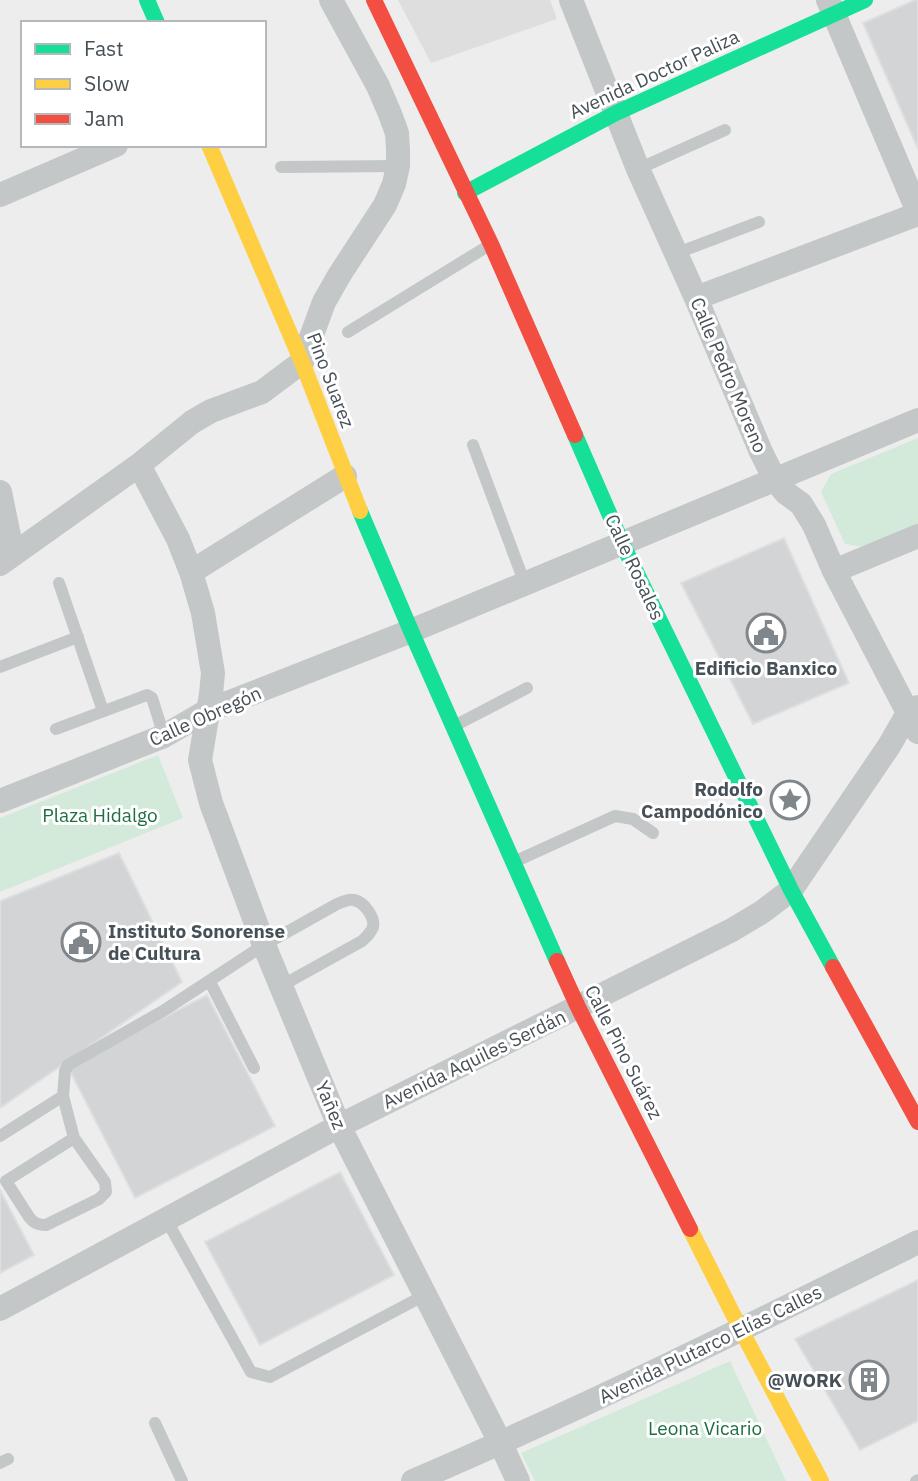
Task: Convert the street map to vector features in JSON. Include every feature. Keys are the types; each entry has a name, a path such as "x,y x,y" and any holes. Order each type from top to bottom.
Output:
{"main road":[{"path":"147,0 156,21"},
{"name":"Calle Rosales","path":"373,0 491,244 622,543 792,890 918,1122"},
{"name":"Avenida Doctor Paliza","path":"465,192 616,113 831,7 865,0"},
{"name":"Pino Suarez","path":"210,147 302,362 345,476 411,631"},
{"name":"Calle Pino Suárez","path":"411,631 578,1007 741,1330 821,1481"}],"street":[{"path":"0,492 7,560 139,465 192,422 211,411 262,392 302,362 324,302 385,205 398,166 397,133 390,114 378,86 331,0"},
{"name":"Calle Pedro Moreno","path":"571,0 638,169 677,253 761,452 775,481 801,504 814,525 834,571 915,717"},
{"path":"696,298 918,213 831,7"},
{"path":"0,195 111,147"},
{"name":"Calle Obregón","path":"0,801 163,736 207,711 411,631 918,420"},
{"name":"Yañez","path":"139,465 178,539 203,613 213,673 200,760 211,803 264,945 339,1126 518,1481"},
{"path":"191,572 345,476"},
{"path":"834,571 918,536"},
{"name":"Avenida Aquiles Serdán","path":"0,1309 339,1126 732,930 762,912 792,890 883,755 915,717"},
{"name":"Avenida Plutarco Elías Calles","path":"413,1481 501,1444 918,1242"}],"lane":[{"path":"638,169 724,130"},
{"path":"281,167 398,166"},
{"path":"677,253 759,222"},
{"path":"348,332 491,244"},
{"path":"474,445 525,584"},
{"path":"59,583 103,712"},
{"path":"0,667 78,637"},
{"path":"453,726 527,688"},
{"path":"56,729 147,695 152,698 163,736"},
{"path":"513,863 615,816 633,819 653,833"},
{"path":"74,1138 3,1175 29,1217 38,1225 46,1225 99,1199 106,1192 105,1182 74,1138 63,1096 68,1065 163,1012 264,945 337,904 356,900 363,904 373,919 369,935 281,986"},
{"path":"210,982 254,1068"},
{"path":"0,1136 63,1096"},
{"path":"166,1219 251,1373 270,1377 425,1295"},
{"path":"155,1423 182,1481"}],"shaded area":[{"path":"398,0 550,0 557,19 431,63"}],"green space":[{"path":"918,438 918,524 863,547 845,544 821,492 831,474"},
{"name":"Plaza Hidalgo","path":"158,755 183,818 0,892 0,818"},
{"name":"Leona Vicario","path":"730,1361 786,1481 535,1481 521,1453"}],"building":[{"path":"918,0 918,149 863,23"},
{"name":"Edificio Banxico","path":"784,538 849,683 753,724 681,583"},
{"name":"Instituto Sonorense de Cultura","path":"119,853 182,982 0,1108 0,901"},
{"path":"207,995 275,1126 135,1198 68,1067"},
{"path":"340,1172 394,1275 260,1345 205,1242"},
{"path":"0,1190 34,1255 0,1273"},
{"name":"@WORK","path":"918,1280 918,1421 860,1450 795,1339"}],"traffic: fast":[{"path":"147,0 156,21"},
{"path":"465,193 616,113 865,0"},
{"path":"575,435 622,543 791,890 833,967"},
{"path":"360,511 557,961"}],"traffic: slow":[{"path":"210,147 302,362 360,511"},
{"path":"690,1229 821,1481"}],"traffic: jam":[{"path":"374,0 491,244 575,435"},
{"path":"557,961 690,1229"},
{"path":"833,967 918,1122"}],"place":[{"name":"Edificio Banxico","path":"766,633"},
{"name":"Rodolfo Campodónico","path":"790,800"},
{"name":"Instituto Sonorense de Cultura","path":"81,942"},
{"name":"@WORK","path":"869,1380"}]}
